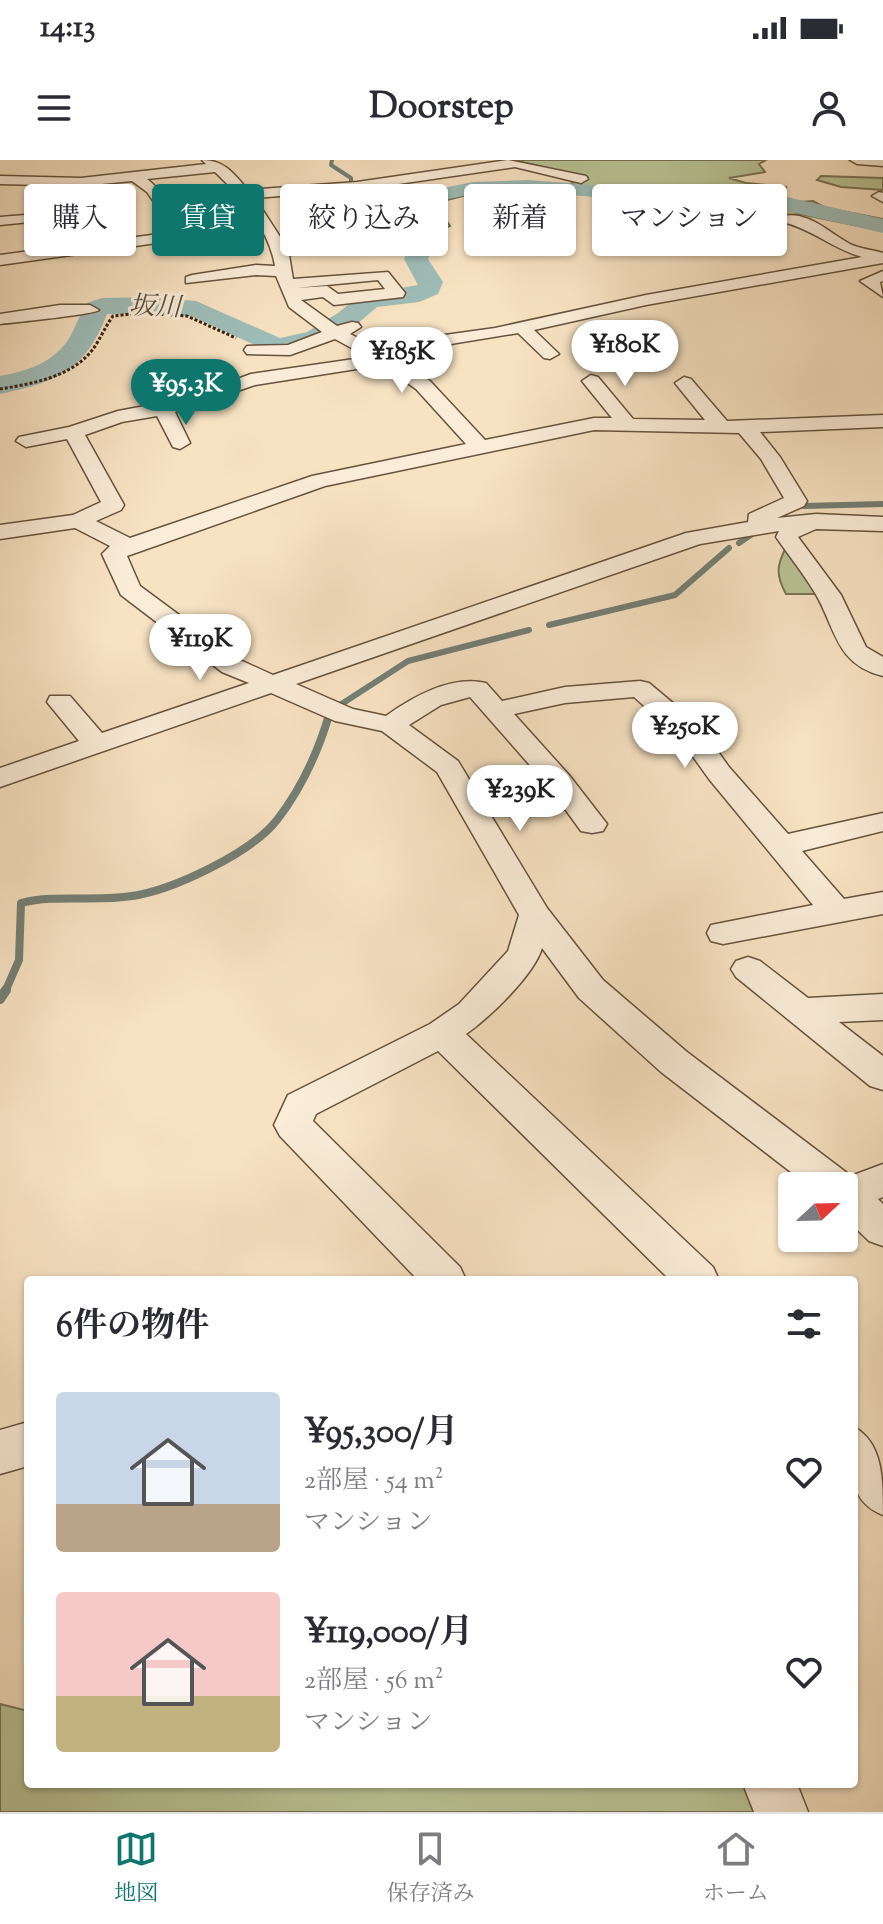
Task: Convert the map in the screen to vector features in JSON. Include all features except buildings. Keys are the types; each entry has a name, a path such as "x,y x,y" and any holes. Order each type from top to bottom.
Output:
{"street":[{"path":"433,160 452,173"},
{"path":"857,160 883,162"},
{"path":"264,193 357,186 509,162 581,179"},
{"path":"0,180 21,178 51,183 136,177 215,164 234,184"},
{"path":"136,177 154,191 154,196 169,213 166,244 136,247"},
{"path":"264,215 273,224 280,251"},
{"path":"0,221 24,219"},
{"path":"788,219 808,224 847,248 883,258"},
{"path":"52,256 61,273"},
{"path":"281,256 287,284 304,312 416,378 481,448"},
{"path":"377,354 522,328 646,300 883,258"},
{"path":"192,280 214,271 287,284 327,291 334,300 397,293 382,275 287,284"},
{"path":"883,276 868,281 883,292"},
{"path":"0,319 60,310 90,310"},
{"path":"253,350 290,350 310,345 332,329 368,319"},
{"path":"550,322 567,334"},
{"path":"522,328 550,354"},
{"path":"26,441 209,398 251,380 373,362 377,354"},
{"path":"591,381 626,423"},
{"path":"684,383 720,425"},
{"path":"163,408 180,443"},
{"path":"830,1172 674,1062 591,989 535,915 448,767 391,725 345,715 231,666 130,590 114,554 127,546 158,539 295,488 576,426 626,423 745,427 883,421"},
{"path":"745,427 770,457 805,515"},
{"path":"0,532 78,521 113,505 73,432"},
{"path":"805,515 787,537 829,595 850,639 879,652"},
{"path":"0,778 694,538 805,515 883,524"},
{"path":"78,521 127,546"},
{"path":"230,699 225,682 231,666"},
{"path":"391,725 421,703 460,689 477,689 559,781 592,824"},
{"path":"497,710 565,695 640,689 689,731 719,773 784,845 802,873 836,911"},
{"path":"60,702 97,745"},
{"path":"784,845 883,822"},
{"path":"723,933 883,903"},
{"path":"441,1276 293,1125 301,1105 442,1033 471,1013 523,956 535,915"},
{"path":"748,969 883,1076"},
{"path":"802,1011 883,1007"},
{"path":"442,1033 694,1276"},
{"path":"858,1195 883,1229"},
{"path":"0,1452 24,1445"},
{"path":"858,1455 883,1492"},
{"path":"772,1788 781,1812"}],"path":[{"path":"0,389 56,375 76,365 89,355 113,316 141,313 187,316 242,340 253,350"}],"green space":[{"path":"513,160 766,160 759,164 765,172 729,178 756,184 592,184 592,194 576,193 576,184 570,184 586,177"},
{"path":"821,176 883,178 883,190 841,187 817,180"},
{"path":"464,193 464,196 448,200 448,196"},
{"path":"813,201 826,208 883,219 883,231 800,214 787,215 787,203"},
{"path":"787,545 823,594 786,594 779,570"},
{"path":"0,1704 24,1710 24,1788 746,1788 756,1812 0,1812"}],"waterway":[{"path":"332,160 331,165 351,178 351,184"},
{"name":"坂川","path":"0,385 36,376 62,364 80,342 96,309 102,306 150,305 196,309 277,347 316,338 347,319 369,300 419,294 429,289 431,282 416,259 426,239 422,217 364,210 473,188 528,186 648,195 734,195 761,198 883,226"},
{"path":"804,506 883,504"},
{"path":"739,543 758,530"},
{"path":"549,625 675,595 729,548"},
{"path":"340,705 408,661 529,630"},
{"path":"6,991 19,960 21,903 132,896 189,878 231,857 265,832 286,808 308,770 329,715"},
{"path":"0,999 6,991"}]}
